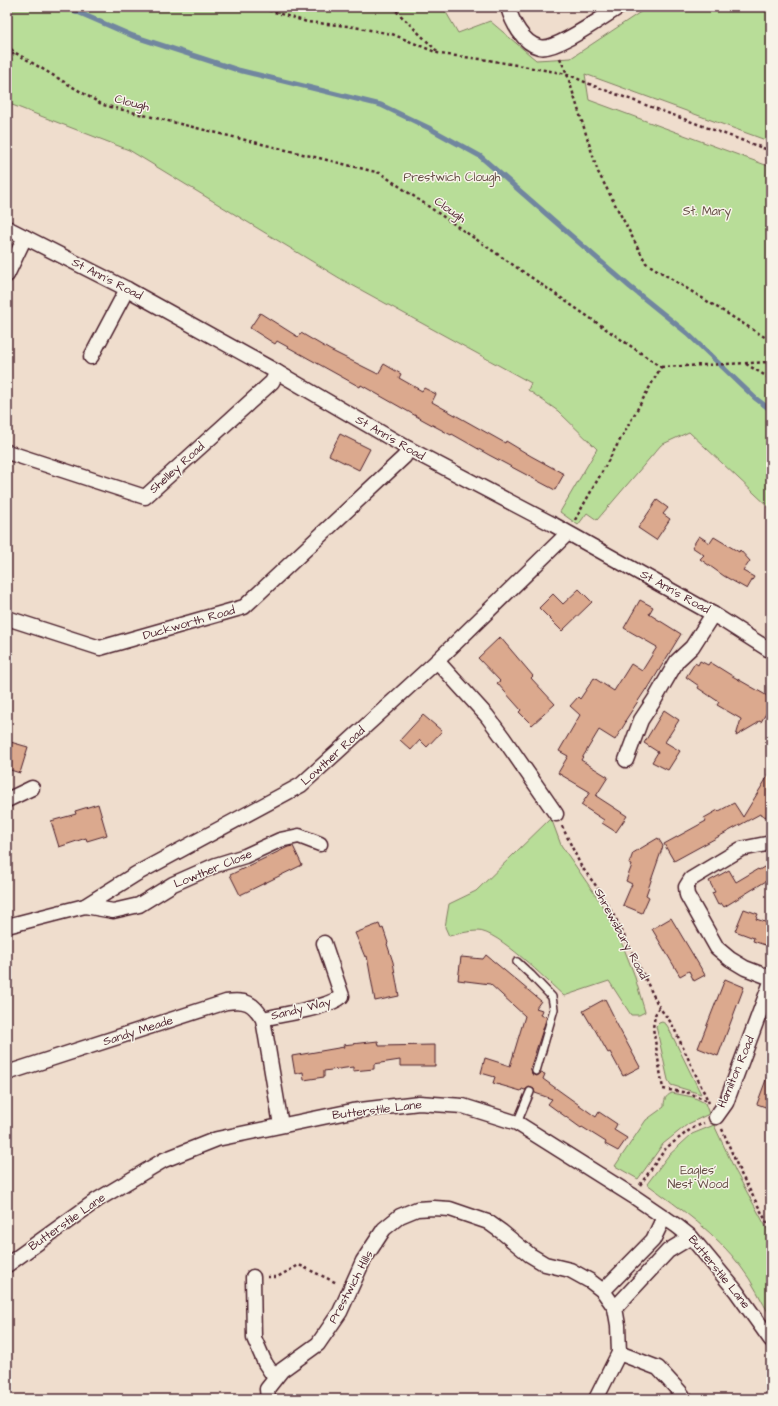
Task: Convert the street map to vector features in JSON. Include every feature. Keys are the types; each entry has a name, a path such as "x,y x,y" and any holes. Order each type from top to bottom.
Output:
{"street":[{"path":"508,7 514,23 523,36 530,43 547,47 567,40 619,7"},
{"name":"St Ann's Road","path":"7,228 127,289 277,372 409,449 713,614 771,651"},
{"path":"7,275 25,237"},
{"path":"91,357 127,289"},
{"name":"Shelley Road","path":"7,452 145,496 272,382 277,372"},
{"name":"Duckworth Road","path":"7,618 100,648 244,607 404,457 409,449"},
{"name":"Lowther Road","path":"7,926 85,906 136,874 301,785 437,660 567,534"},
{"path":"626,760 641,720 655,700 677,661 692,647 713,614"},
{"path":"437,660 487,716 556,814"},
{"path":"7,800 32,788"},
{"name":"Lowther Close","path":"85,906 113,911 139,905 173,884 216,865 245,856 280,840 299,836 320,844"},
{"path":"771,843 741,848 691,879 686,887 687,895 717,948 730,959 745,968 771,978"},
{"name":"Sandy Way","path":"280,1126 263,1019 321,1006 337,1000 342,996 324,943"},
{"name":"Hamilton Road","path":"716,1116 726,1103 771,982"},
{"name":"Sandy Meade","path":"7,1073 226,1002 237,1000 247,1002 254,1006 263,1019"},
{"name":"Butterstile Lane","path":"7,1265 97,1200 164,1160 217,1139 352,1111 418,1103 463,1106 517,1123 634,1196 691,1236 736,1292 771,1340"},
{"name":"Prestwich Hills","path":"268,1399 267,1389 282,1370 318,1344 340,1312 363,1261 384,1229 400,1216 417,1209 434,1208 450,1208 488,1222 530,1255 545,1264 570,1270 590,1281 603,1291 615,1308 618,1325 619,1354 596,1399"},
{"path":"603,1291 653,1240 664,1217"},
{"path":"615,1308 668,1251 691,1236"},
{"path":"253,1277 254,1338 265,1363 276,1378"},
{"path":"619,1354 658,1368 685,1399"}],"lane":[{"path":"516,962 552,997 554,1009 536,1071"},
{"path":"517,1123 530,1092"}],"path":[{"path":"251,7 268,10 307,22 348,26 392,34 440,54 488,60 567,74 594,86 771,151"},
{"path":"392,7 440,54"},
{"name":"Clough","path":"7,45 14,52 103,106 380,173 661,367"},
{"path":"547,47 567,74 598,172 646,263 771,341"},
{"path":"7,66 14,52"},
{"path":"567,534 661,367 771,362"},
{"path":"745,364 771,379"},
{"name":"Shrewsbury Road","path":"556,814 581,866 597,887 617,921 659,1007 672,1024 716,1116 740,1172 771,1230"},
{"path":"659,1007 655,1015 653,1028 663,1088 689,1093 708,1101"},
{"path":"634,1196 666,1148 691,1129 716,1116"},
{"path":"253,1277 277,1277 299,1265 350,1290"}],"green space":[{"name":"Prestwich Clough","path":"7,7 443,7 458,33 490,21 536,60 571,58 648,7 771,7 771,142 585,74 589,100 771,167 771,509 689,432 661,445 597,520 587,513 578,525 560,512 597,449 558,411 528,390 531,383 341,279 129,150 7,103"},
{"path":"551,818 561,845 599,900 623,946 634,974 645,1012 639,1015 631,1015 609,981 564,996 509,947 486,933 477,931 449,936 445,927 449,904 476,891"},
{"path":"662,1022 668,1027 701,1094 671,1085 668,1080 656,1026"},
{"name":"Eagles' Nest Wood","path":"672,1093 693,1097 705,1103 709,1114 688,1124 663,1144 638,1179 615,1166 646,1120 664,1107 665,1098"},
{"name":"Eagles' Nest Wood","path":"714,1125 736,1172 771,1236 771,1317 745,1273 721,1243 697,1222 647,1184 668,1156 692,1134"}],"building":[{"path":"260,313 298,337 301,333 330,350 378,374 384,364 401,374 399,378 422,391 424,388 436,394 432,402 564,474 555,490 361,385 360,387 277,341 275,344 250,328"},
{"path":"340,434 370,449 359,470 329,455"},
{"path":"657,500 668,508 663,514 670,519 656,540 638,528"},
{"path":"699,536 710,543 714,537 739,552 740,550 750,561 743,571 754,577 747,589 724,576 700,559 704,555 692,547"},
{"path":"579,589 592,602 562,631 539,608 553,594 563,604"},
{"path":"640,600 653,607 649,614 681,634 647,690 646,689 625,721 626,722 615,740 599,730 581,760 608,777 596,796 627,816 616,832 602,823 604,820 581,805 590,792 558,773 568,756 559,751 580,715 570,706 578,697 580,699 594,678 614,691 631,664 642,671 657,647 624,628"},
{"path":"500,637 533,676 531,678 555,704 532,725 519,712 521,710 497,683 500,681 478,658"},
{"path":"700,661 708,665 710,662 771,698 771,705 761,722 759,721 736,736 741,719 717,705 719,702 698,688 699,686 686,677 695,663 698,665"},
{"path":"664,710 679,720 665,742 680,751 668,770 652,762 658,752 644,743"},
{"path":"423,715 442,731 427,747 420,740 411,750 400,740"},
{"path":"7,741 28,747 20,773 7,769"},
{"path":"771,771 771,809 766,817 760,814 674,861 664,844 706,821 704,818 734,803 743,817"},
{"path":"98,804 107,835 87,841 86,838 59,847 51,821 76,814 75,811"},
{"path":"658,838 663,846 646,895 649,897 642,913 623,905 632,884 626,881 632,865 629,864 633,853"},
{"path":"293,846 302,865 240,895 230,875"},
{"path":"771,863 771,878 724,907 721,903 718,905 712,893 715,892 709,881 729,870 736,882"},
{"path":"744,909 758,914 756,919 771,924 771,929 765,945 753,941 754,938 735,931"},
{"path":"671,918 705,975 694,981 689,971 680,976 652,929"},
{"path":"379,924 381,929 383,928 388,943 399,996 375,1001 367,956 365,957 355,933"},
{"path":"486,955 541,1001 536,1008 542,1010 540,1015 547,1017 530,1069 532,1074 537,1076 541,1073 545,1074 543,1079 596,1117 599,1112 617,1124 614,1130 627,1138 618,1151 605,1144 606,1142 582,1127 581,1128 548,1104 552,1099 535,1093 534,1089 529,1087 525,1090 522,1089 521,1091 493,1083 495,1077 481,1073 485,1058 510,1066 525,1016 490,984 458,980 461,957 483,959"},
{"path":"725,979 744,987 718,1056 698,1048"},
{"path":"605,999 640,1067 623,1076 610,1052 608,1053 583,1011"},
{"path":"378,1041 379,1046 435,1045 435,1066 400,1066 400,1060 374,1064 374,1069 353,1071 353,1067 324,1071 324,1077 304,1080 303,1072 295,1074 292,1056 344,1047 343,1045"},
{"path":"771,1069 771,1109 757,1104"}],"waterway":[{"path":"66,7 133,36 238,70 381,105 429,128 480,156 630,287 687,333 755,398 771,410"}],"park label":[{"name":"St. Mary","path":"707,211"}]}
